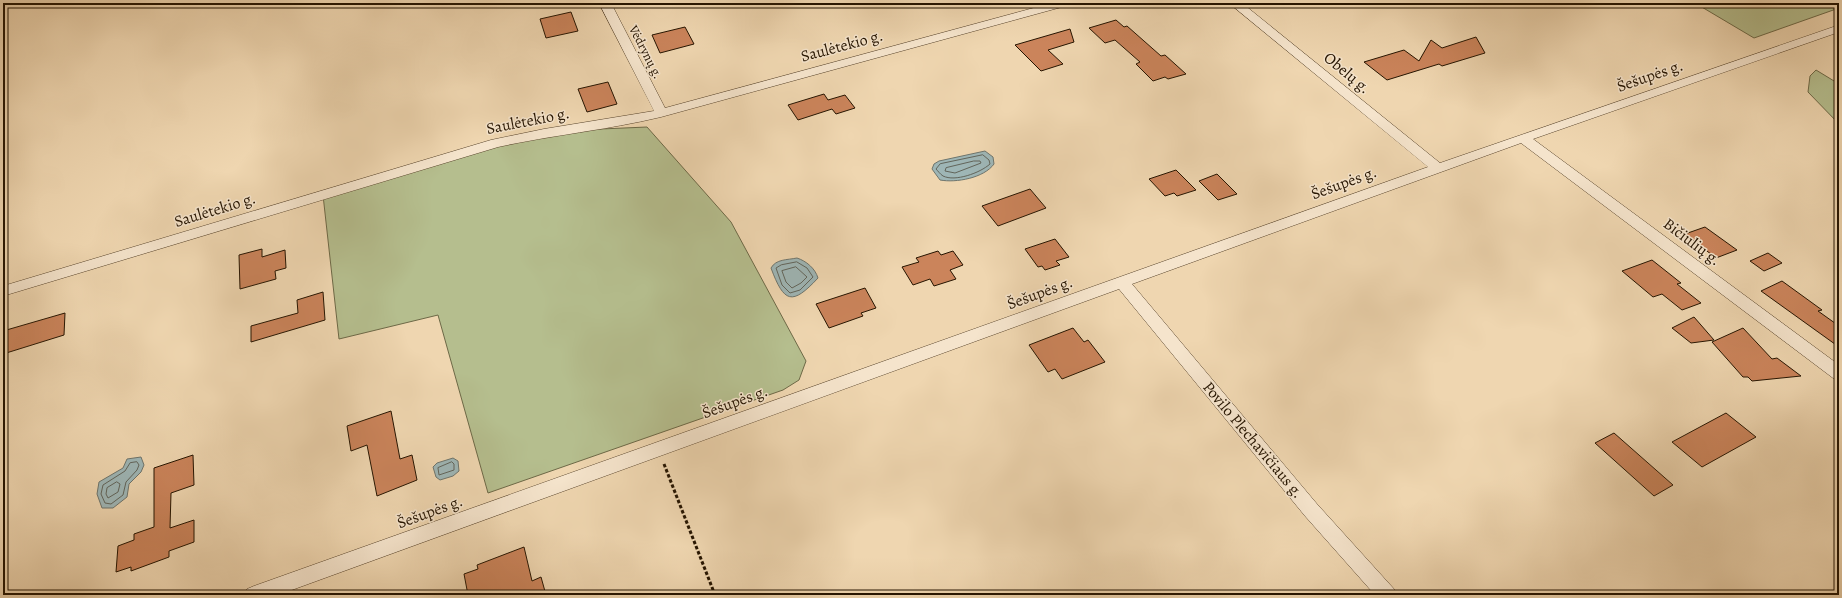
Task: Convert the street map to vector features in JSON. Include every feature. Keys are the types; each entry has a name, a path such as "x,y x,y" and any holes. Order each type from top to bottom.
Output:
{"street":[{"name":"Vėdrynų g.","path":"605,3 661,113"},
{"name":"Saulėtekio g.","path":"3,291 496,143 544,133 636,119 661,113 1065,3"},
{"name":"Obelų g.","path":"1235,3 1438,168"},
{"name":"Šešupės g.","path":"254,595 1438,168 1839,28"},
{"name":"Bičiulių g.","path":"1524,139 1839,374"},
{"name":"Povilo Plechavičiaus g.","path":"1122,282 1312,510 1387,595"}],"path":[{"path":"658,449 715,595"}],"green space":[{"path":"1695,3 1838,3 1839,8 1754,38"},
{"path":"1816,70 1839,84 1839,124 1808,92 1810,76"},
{"path":"647,127 731,222 806,361 799,380 783,390 488,493 438,315 339,339 323,195 531,132"}],"water":[{"path":"985,151 993,157 994,164 984,173 977,176 954,181 940,180 932,169 934,164 939,161"},
{"path":"797,258 810,265 818,278 802,293 790,297 780,288 771,268 779,261"},
{"path":"141,457 144,465 141,472 129,484 127,497 113,508 102,508 97,494 99,482 123,468 127,459"},
{"path":"453,458 458,461 459,471 453,476 440,480 436,477 433,467 437,463"}],"building":[{"path":"571,12 578,31 546,38 540,19"},
{"path":"1116,20 1124,27 1127,26 1161,56 1165,55 1186,74 1168,79 1165,77 1153,81 1136,64 1140,62 1115,40 1105,43 1089,28"},
{"path":"685,27 694,44 660,53 652,35"},
{"path":"1070,29 1074,42 1048,50 1063,64 1041,71 1015,45"},
{"path":"1476,37 1485,53 1442,66 1439,64 1387,80 1364,62 1404,50 1419,61 1431,40 1442,48"},
{"path":"608,82 617,104 587,112 578,89"},
{"path":"824,94 828,100 845,95 855,108 836,114 832,109 798,120 788,105"},
{"path":"1176,170 1196,190 1177,196 1174,193 1165,196 1149,179"},
{"path":"1217,174 1237,194 1218,200 1199,181"},
{"path":"1030,189 1046,208 998,226 982,206"},
{"path":"1705,227 1737,250 1716,258 1685,234"},
{"path":"1055,239 1069,257 1056,261 1060,265 1045,270 1042,266 1038,267 1025,249"},
{"path":"262,249 262,257 285,250 286,268 275,271 276,279 240,289 239,255"},
{"path":"938,251 941,255 953,251 963,265 950,270 956,279 934,286 930,279 913,285 902,267 919,262 916,258"},
{"path":"1768,253 1782,263 1764,271 1750,261"},
{"path":"1652,260 1681,283 1677,284 1701,303 1682,310 1662,294 1653,297 1622,271"},
{"path":"1782,281 1822,310 1818,311 1839,326 1839,347 1761,291"},
{"path":"865,288 876,308 861,313 863,316 829,328 816,304"},
{"path":"323,292 325,320 251,342 251,326 298,313 297,300"},
{"path":"65,313 64,335 3,354 3,331"},
{"path":"1694,317 1714,340 1691,343 1672,328"},
{"path":"1073,328 1084,342 1088,340 1105,362 1062,379 1055,369 1048,372 1029,345"},
{"path":"1743,328 1772,359 1777,358 1801,376 1752,381 1748,377 1743,377 1712,342"},
{"path":"391,411 400,459 412,455 417,480 377,496 367,445 351,451 347,426"},
{"path":"1726,413 1756,437 1702,467 1672,442"},
{"path":"1614,433 1673,485 1654,496 1595,443"},
{"path":"193,455 194,485 171,493 170,528 194,520 194,542 169,551 169,557 131,571 131,567 116,572 118,546 134,540 134,534 154,527 154,468"},
{"path":"524,547 532,581 541,577 546,595 468,595 464,574 478,569 477,565"}]}
